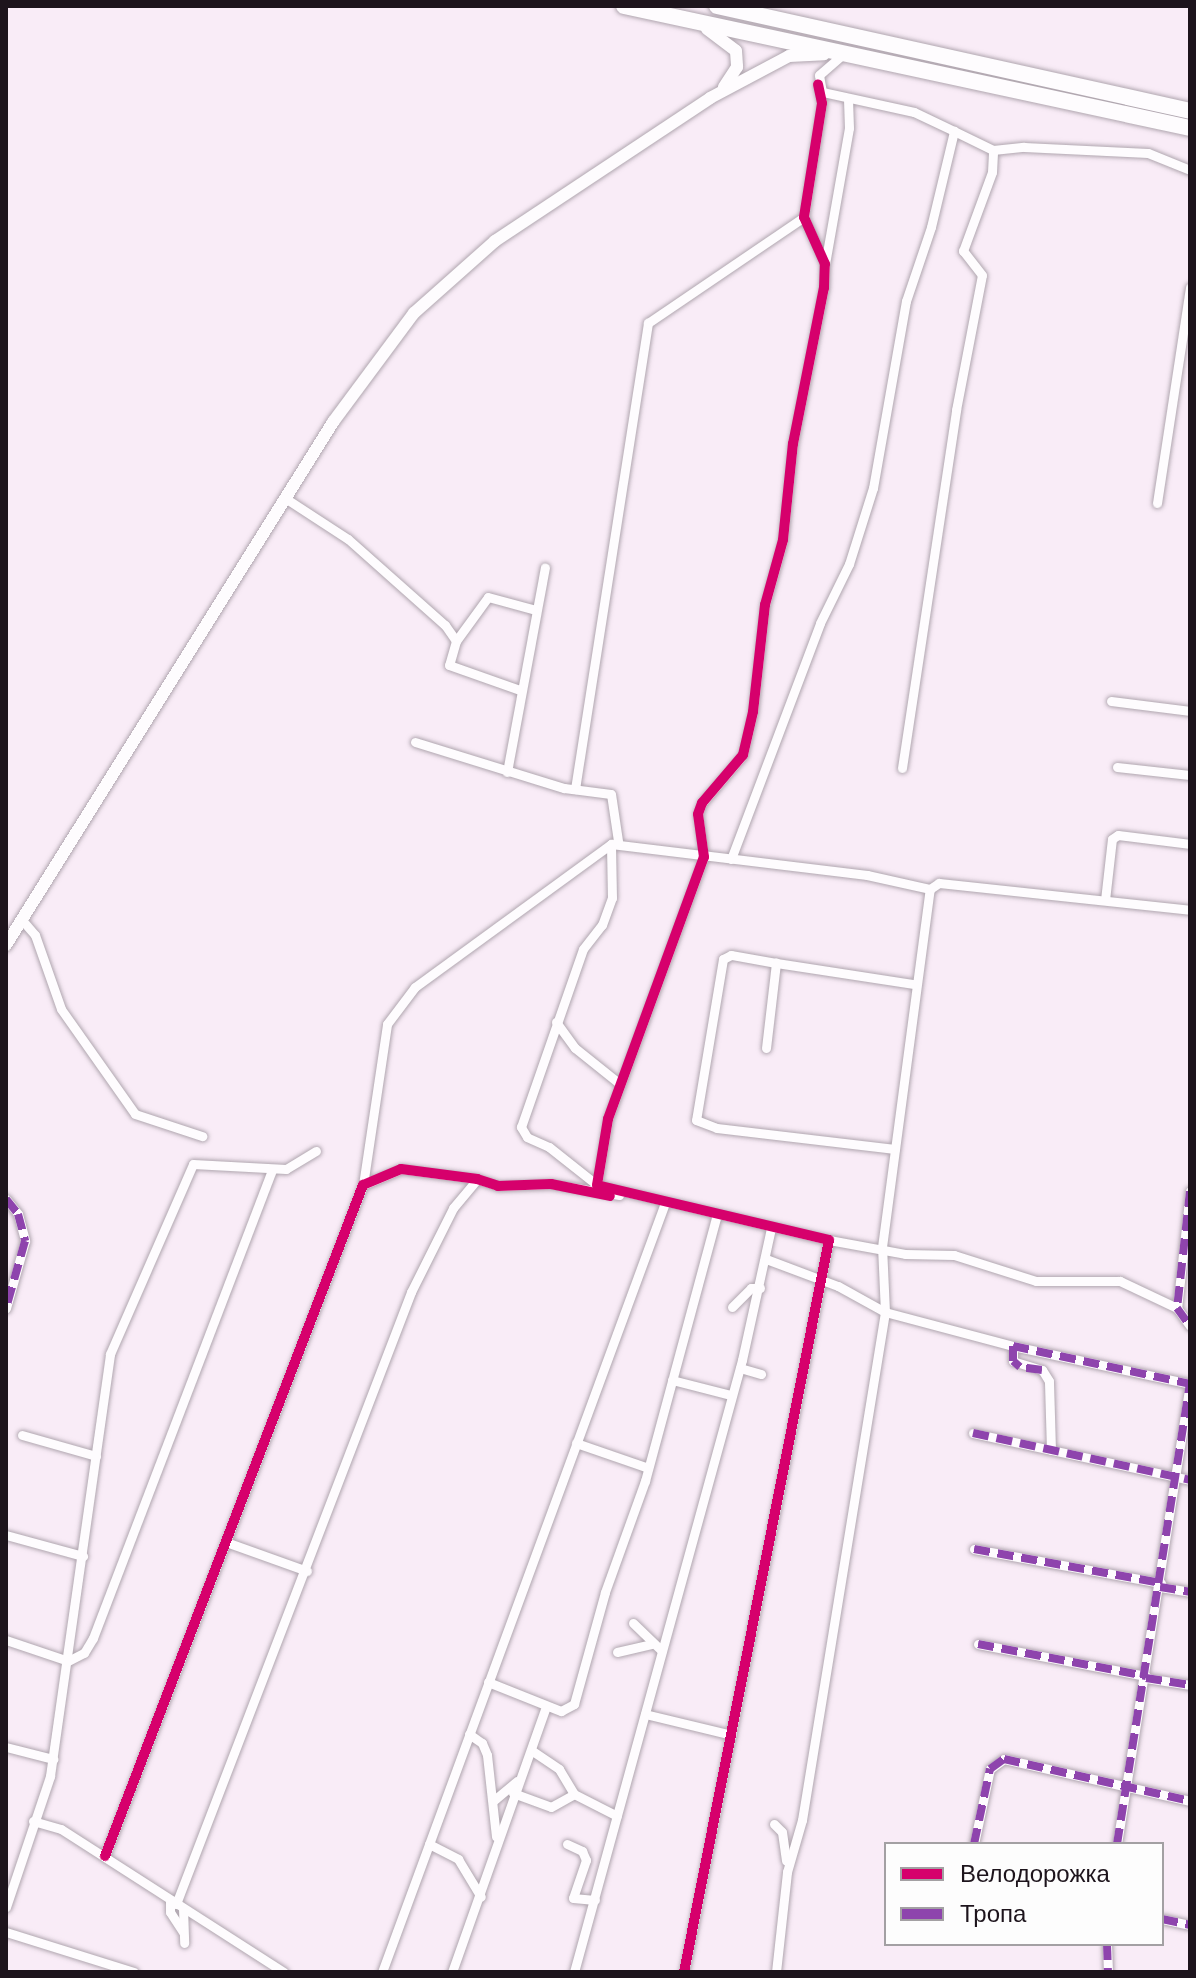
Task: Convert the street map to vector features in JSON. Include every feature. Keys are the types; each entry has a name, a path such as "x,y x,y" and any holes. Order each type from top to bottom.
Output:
{"highway":[{"path":"624,6 1190,128"},
{"path":"717,6 768,12 1190,111"}],"main road":[{"path":"674,17 715,32 736,51 737,67 719,92"},
{"path":"6,945 285,498 373,365 443,282 554,200 719,92 789,56 842,55"}],"street":[{"path":"825,264 804,217 822,103 818,84 823,68 842,55"},
{"path":"818,84 822,92 848,100 914,112 993,150 1024,147 1148,153 1190,170"},
{"path":"597,1185 620,1084 704,857 698,814 702,803 743,755 753,712 758,648 783,540 793,444 820,321 825,264 849,128 848,100"},
{"path":"731,859 820,623 849,564 873,488 906,301 931,227 954,131"},
{"path":"902,768 956,410 982,275 963,251 992,172 993,150"},
{"path":"575,789 648,323 804,217"},
{"path":"1157,503 1190,288"},
{"path":"285,498 348,539 445,625 456,641"},
{"path":"507,772 545,567"},
{"path":"520,690 457,671 449,665 456,641 488,597 536,610"},
{"path":"1111,701 1190,711"},
{"path":"415,742 507,772 575,789 611,794 615,842 612,898 602,925 583,949 556,1022 521,1127 527,1137 549,1147 597,1185 626,1194 829,1240 882,1247 905,1254 954,1255 1036,1281 1120,1281 1177,1308 1190,1326"},
{"path":"1117,767 1190,775"},
{"path":"1105,900 1112,839 1118,835 1190,844"},
{"path":"105,1856 363,1185 387,1024 415,987 615,842 930,889 939,883 1190,910"},
{"path":"776,1972 787,1872 797,1835 885,1312 882,1247 914,984 930,889"},
{"path":"22,920 35,935 61,1009 135,1114 202,1136"},
{"path":"895,1149 717,1128 696,1120 723,959 731,955 914,984"},
{"path":"766,1048 776,963"},
{"path":"556,1022 575,1048 620,1084"},
{"path":"45,1821 44,1803 68,1661 110,1354 187,1170 201,1163 272,1170 296,1166 316,1151"},
{"path":"363,1185 401,1169 477,1179 521,1189 551,1184 600,1195 626,1194"},
{"path":"6,1640 68,1661 84,1653 93,1638 272,1170"},
{"path":"176,1904 183,1938 170,1912 176,1904 307,1571 411,1292 453,1208 477,1179"},
{"path":"1177,1308 1190,1191"},
{"path":"6,1199 18,1214 25,1241 6,1308"},
{"path":"382,1972 665,1203"},
{"path":"488,1682 561,1711 574,1704 648,1468 717,1214"},
{"path":"574,1972 740,1368 771,1228"},
{"path":"684,1972 825,1281 829,1240"},
{"path":"766,1259 825,1281 885,1312 1013,1346 1190,1385 1173,1476 1160,1585 1117,1842"},
{"path":"732,1307 751,1288 760,1288"},
{"path":"1013,1346 1013,1361 1042,1370 1049,1381"},
{"path":"1051,1450 1049,1381 1061,1357"},
{"path":"740,1368 761,1374"},
{"path":"672,1380 731,1395"},
{"path":"973,1433 1190,1480"},
{"path":"22,1435 96,1456"},
{"path":"576,1443 648,1468"},
{"path":"6,1535 83,1556"},
{"path":"226,1542 307,1571"},
{"path":"974,1549 1190,1592"},
{"path":"633,1623 651,1644 662,1651"},
{"path":"617,1652 651,1644"},
{"path":"978,1644 1190,1685"},
{"path":"452,1972 481,1897 517,1781 546,1707"},
{"path":"645,1714 732,1735"},
{"path":"469,1734 482,1743 487,1755 497,1840"},
{"path":"6,1747 53,1759"},
{"path":"531,1750 559,1769 574,1794 617,1816"},
{"path":"974,1842 990,1769 1004,1759 1190,1801"},
{"path":"493,1801 517,1781"},
{"path":"513,1793 551,1807 574,1794"},
{"path":"7,1900 33,1821 44,1803"},
{"path":"33,1821 45,1821 105,1856 284,1972"},
{"path":"774,1824 782,1832 797,1835"},
{"path":"782,1832 787,1872"},
{"path":"429,1844 458,1859 481,1897"},
{"path":"567,1844 582,1851 586,1860 573,1898 595,1900"},
{"path":"1164,1919 1190,1925"},
{"path":"6,1932 134,1972"},
{"path":"1107,1946 1108,1972"}],"marked path":[{"path":"1190,1191 1177,1308 1190,1326"},
{"path":"6,1199 18,1214 25,1241 6,1308"},
{"path":"1042,1370 1020,1367 1013,1361 1013,1346 1190,1384"},
{"path":"1117,1842 1190,1385"},
{"path":"973,1433 1190,1480"},
{"path":"974,1549 1161,1583"},
{"path":"1160,1587 1190,1592"},
{"path":"978,1644 1146,1676"},
{"path":"1146,1678 1190,1685"},
{"path":"974,1842 990,1769 1004,1759 1190,1801"},
{"path":"1164,1919 1190,1925"},
{"path":"1107,1946 1108,1972"}],"cycle path":[{"path":"684,1972 829,1240 597,1185 608,1119 704,857 698,814 702,803 743,755 753,712 765,605 783,540 793,444 824,288 825,264 804,217 822,103 818,84"},
{"path":"105,1856 363,1185 401,1169 477,1179 498,1186 551,1184 610,1196"}]}
